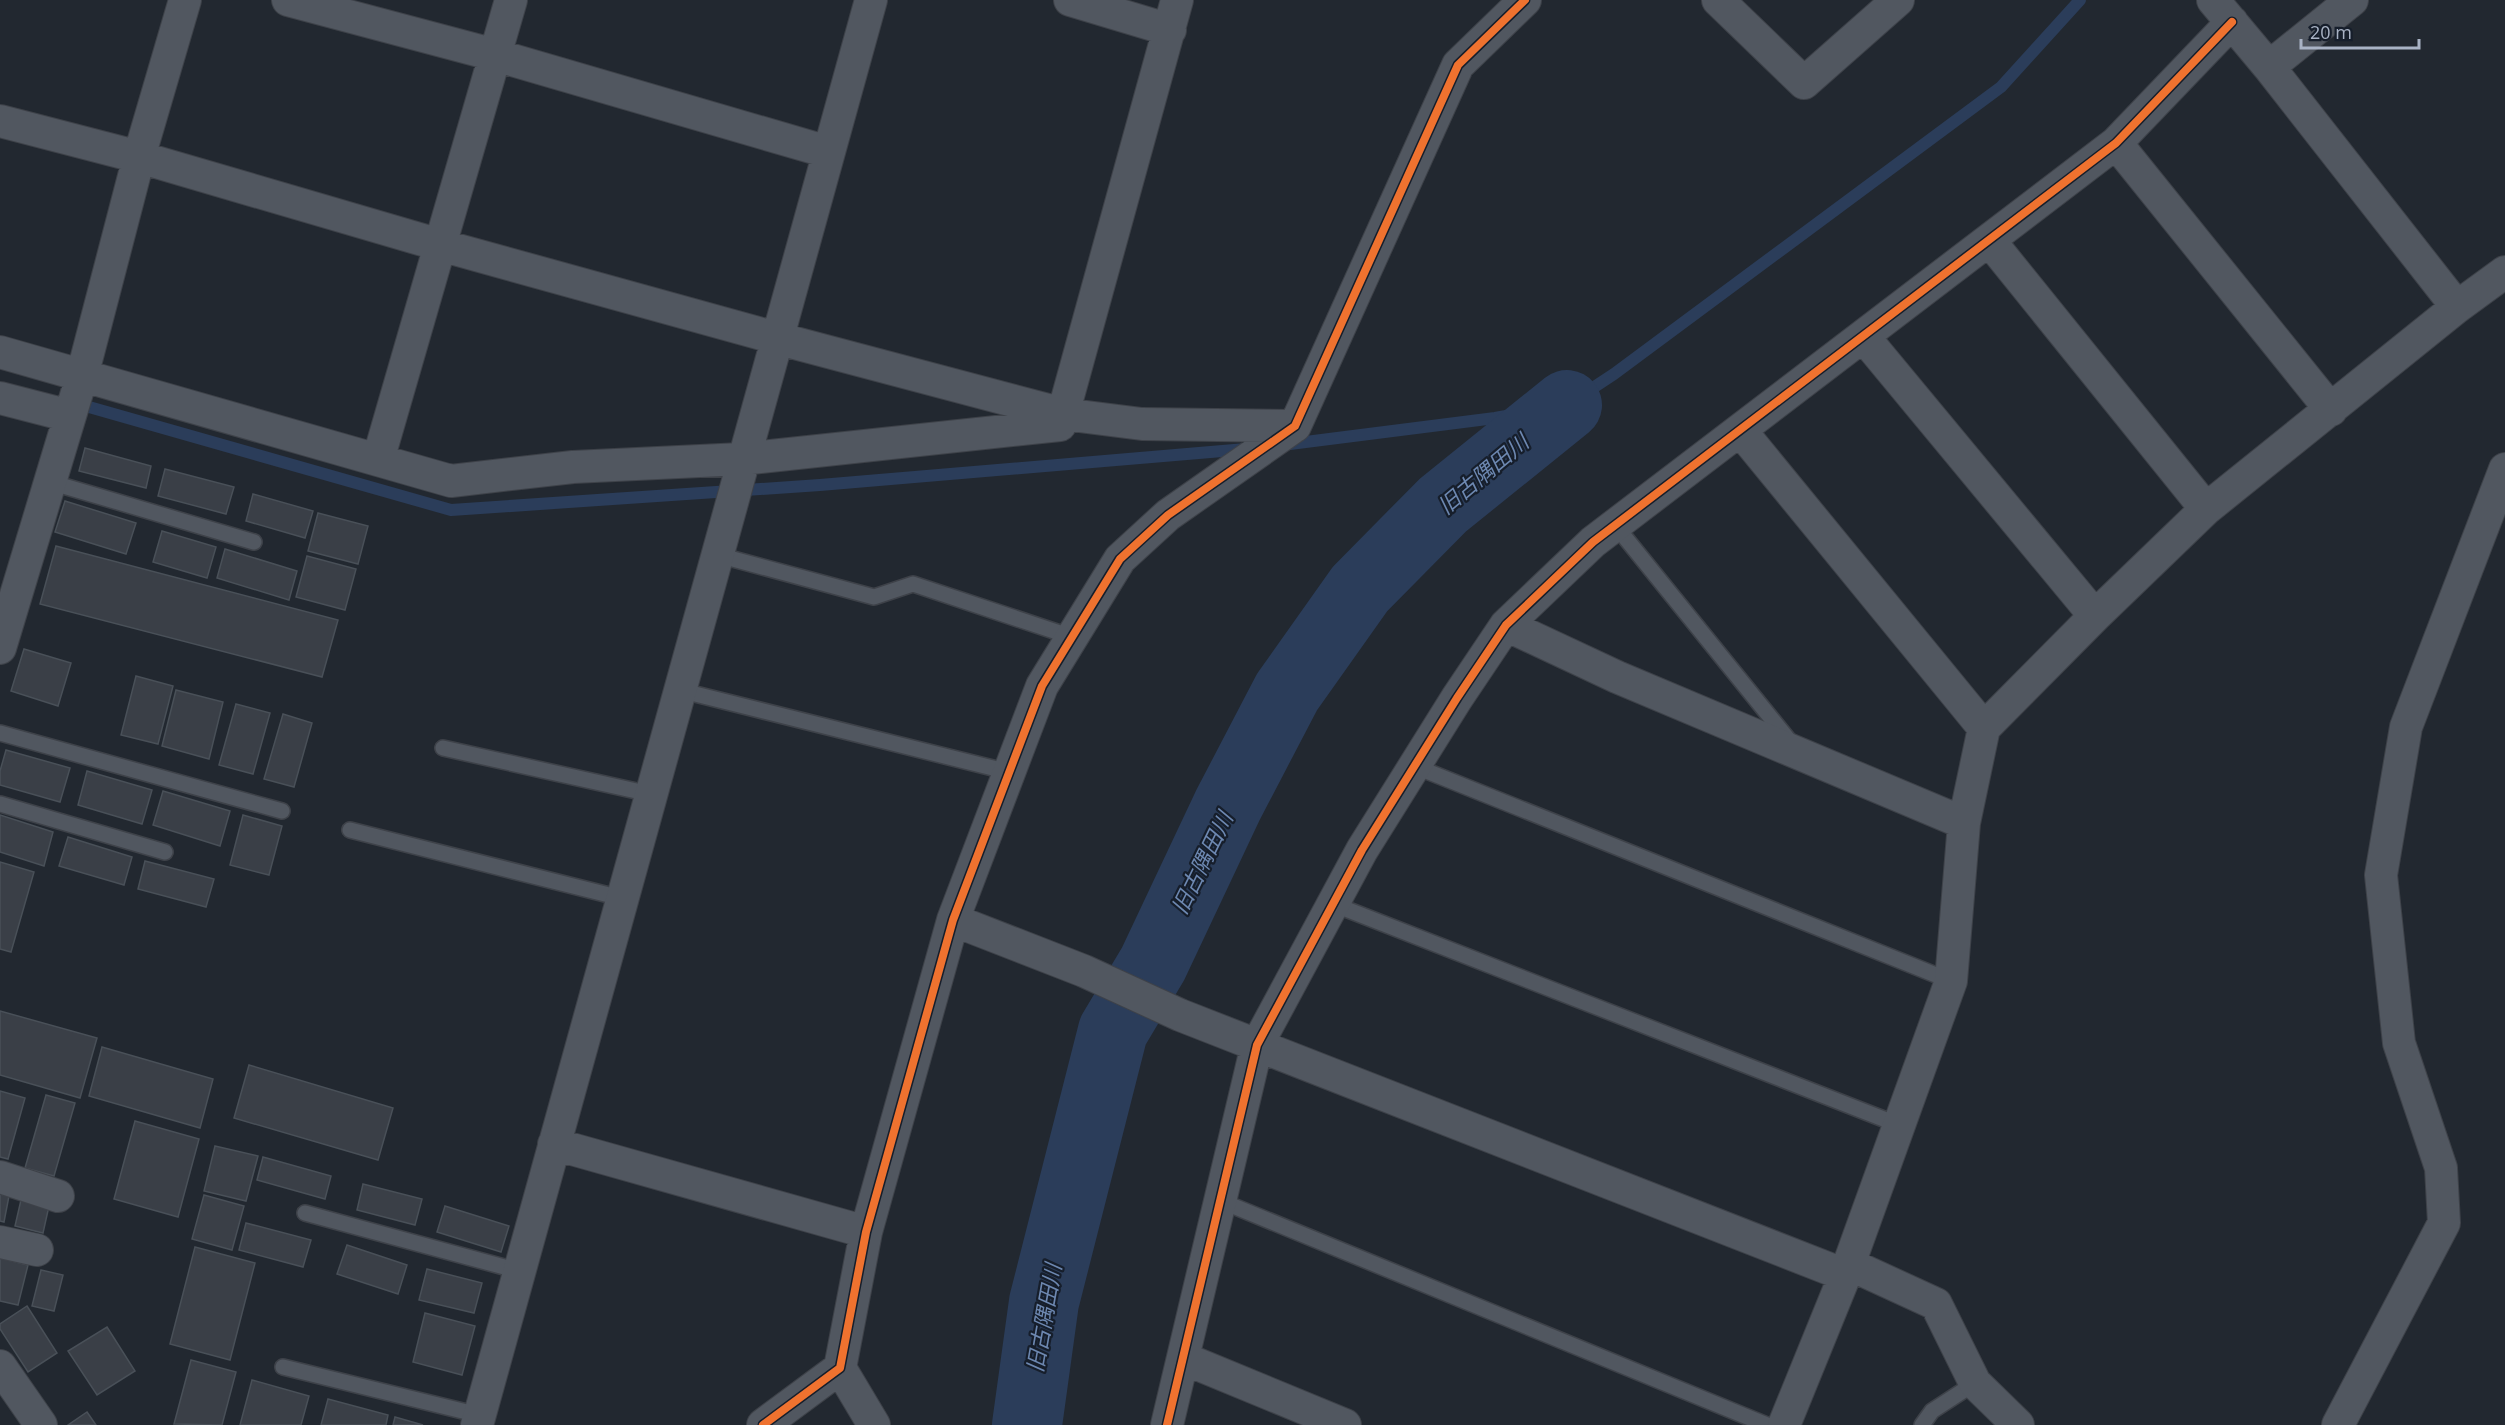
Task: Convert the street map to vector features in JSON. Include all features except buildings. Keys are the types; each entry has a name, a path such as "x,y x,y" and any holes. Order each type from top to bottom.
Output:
{"street":[{"path":"0,648 82,375 139,157 185,0"},
{"path":"288,0 495,55 828,152"},
{"path":"378,460 511,0"},
{"path":"478,1420 718,555 742,459 871,0"},
{"path":"0,352 451,481 573,467 742,459 1060,425 1173,15 1070,0"},
{"path":"874,1425 840,1368 866,1232 953,920 1042,686 1120,559 1168,515 1295,426 1458,65 1525,0"},
{"path":"1718,0 1804,83 1898,0"},
{"path":"2269,67 2352,0"},
{"path":"1167,1425 1185,1359 1257,1045 1362,850 1506,625 1615,525 2116,143 2223,11 2457,307"},
{"path":"0,121 139,157 440,245 776,338 1063,414 1142,424 1295,426"},
{"path":"2116,143 2331,411"},
{"path":"1989,240 2206,509"},
{"path":"1784,1425 1847,1269 1951,981 1964,823 1984,728 2206,509 2331,411 2457,307 2505,272"},
{"path":"1863,336 2095,616"},
{"path":"0,398 70,416"},
{"path":"1740,430 1984,728"},
{"path":"2338,1425 2445,1223 2441,1168 2399,1043 2380,875 2406,727 2505,469"},
{"path":"1506,625 1617,677 1964,823"},
{"path":"953,920 1084,971 1180,1015 1936,1304 1975,1383 2018,1425"},
{"path":"554,1144 866,1232"},
{"path":"0,1178 58,1196"},
{"path":"0,1242 37,1250"},
{"path":"1185,1359 1345,1425"},
{"path":"0,1366 41,1425"},
{"path":"763,1425 840,1368"}],"lane":[{"path":"50,482 254,542"},
{"path":"1615,525 1801,755"},
{"path":"718,555 874,597 913,584 1072,637"},
{"path":"679,690 1009,772"},
{"path":"0,733 282,811"},
{"path":"443,748 650,794"},
{"path":"1414,766 1951,981"},
{"path":"0,804 165,852"},
{"path":"350,830 621,898"},
{"path":"1334,904 1899,1125"},
{"path":"1221,1201 1767,1425"},
{"path":"306,1213 519,1270"},
{"path":"283,1367 478,1420"},
{"path":"1922,1425 1932,1411 1975,1383"}],"waterway":[{"path":"1282,445 1495,418 1567,405 1614,374 2001,87 2080,0"},
{"path":"75,403 451,510 820,485 1246,449"},
{"name":"旧古隅田川","path":"1027,1425 1044,1302 1113,1031 1153,964 1228,805 1287,692 1360,589 1443,505 1567,405"}],"cycle path":[{"path":"763,1425 840,1368 866,1232 953,920 1042,686 1120,559 1168,515 1295,426 1458,65 1525,0"},
{"path":"1167,1425 1257,1045 1362,850 1457,698 1506,625 1593,542 2116,143 2232,22"}]}
